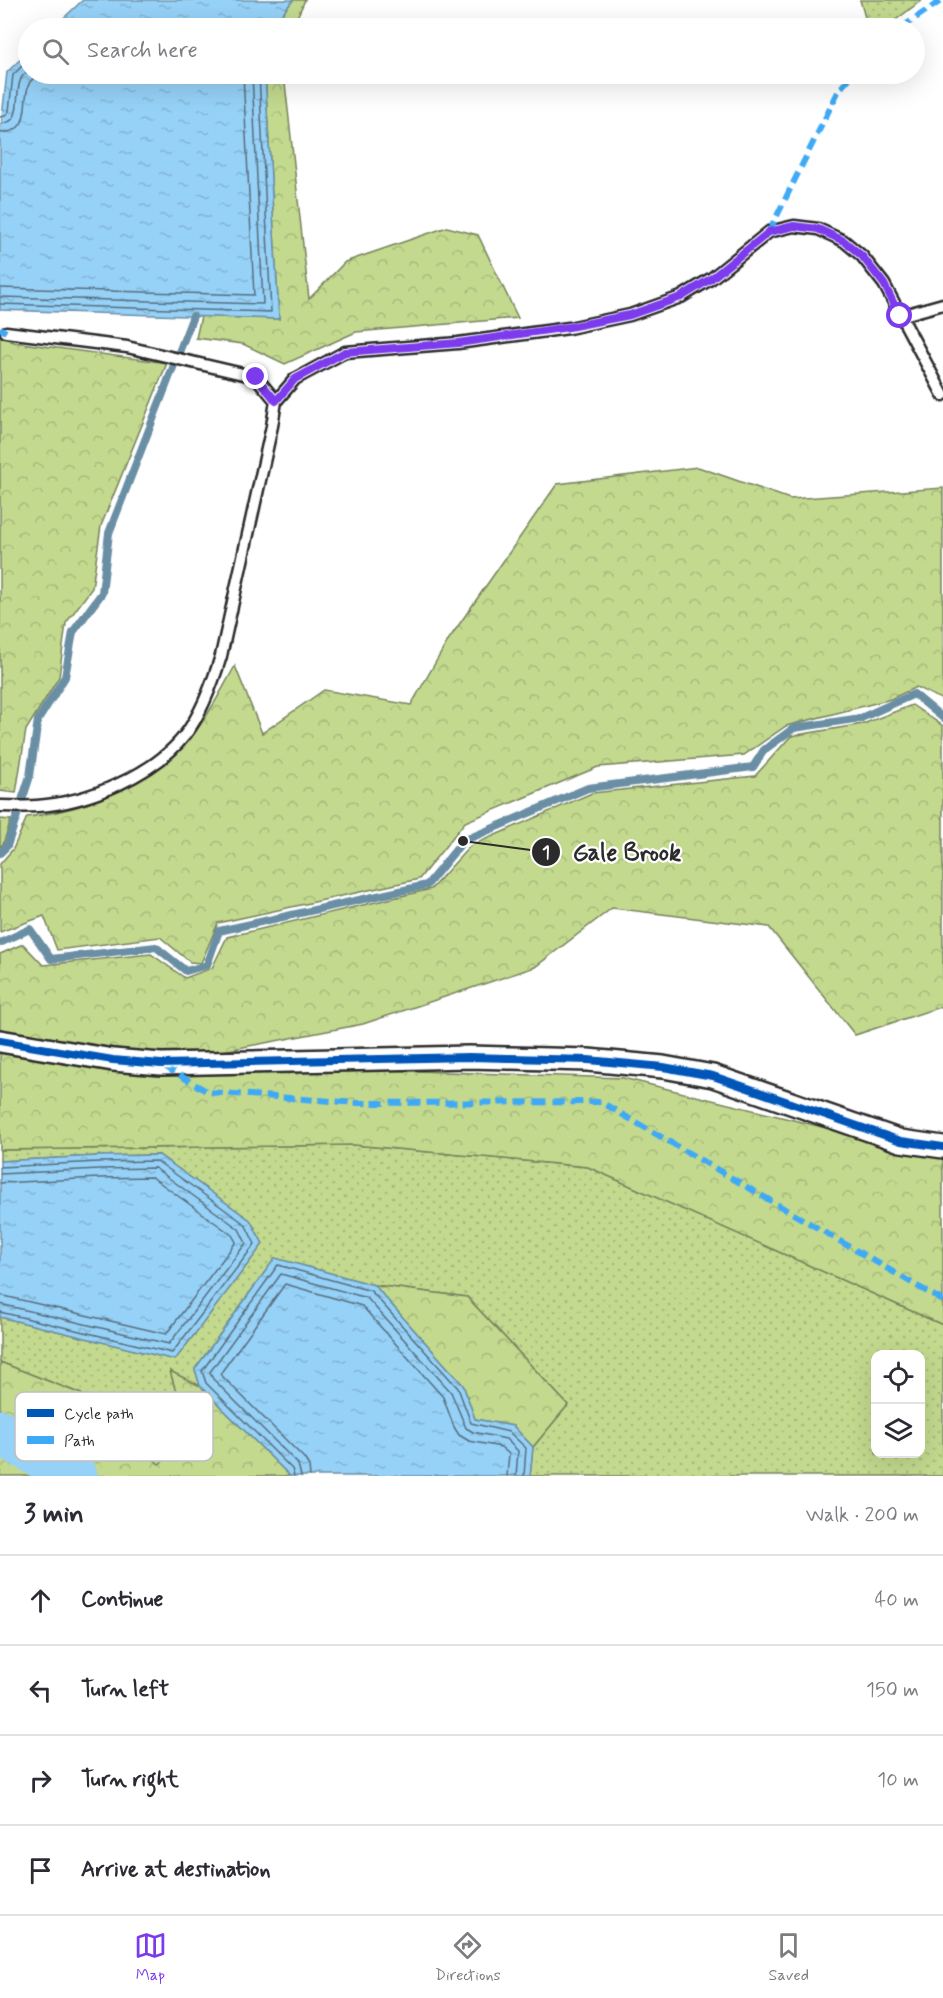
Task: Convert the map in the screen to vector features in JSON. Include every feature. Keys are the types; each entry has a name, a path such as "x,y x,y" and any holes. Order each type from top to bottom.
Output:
{"street":[{"path":"0,1041 113,1060 161,1064 469,1057 588,1060 663,1067 713,1076 901,1141 943,1147"}],"lane":[{"path":"2,806 37,806 69,801 109,789 159,762 186,735 209,692 221,656 276,401 295,379 345,352 458,343 569,327 630,315 681,297 712,278 769,232 794,226 818,229 844,241 862,256 884,284 943,395"},
{"path":"900,316 943,304"},
{"path":"6,332 127,346 256,377 276,401"}],"green space":[{"path":"293,0 305,0 297,18 279,18"},
{"path":"860,0 922,0 898,18 865,18"},
{"path":"266,84 285,84 309,299 345,262 447,227 478,235 518,318 356,332 285,364 243,344 196,338 201,316 279,319"},
{"path":"0,336 14,342 167,363 101,526 92,588 66,623 59,677 26,730 16,793 0,791"},
{"path":"698,467 790,499 943,488 943,700 916,687 891,699 786,726 744,755 598,767 465,822 419,879 218,923 201,963 190,962 160,937 57,950 44,916 0,932 0,864 13,849 27,817 98,800 140,780 178,750 201,725 235,666 262,733 324,690 411,705 449,639 557,484"},
{"path":"912,705 943,726 943,1006 855,1035 769,927 612,908 535,967 363,1024 218,1052 152,1053 0,1032 0,954 23,944 43,965 151,954 185,978 212,968 227,937 431,889 470,846 592,793 755,776 791,736 863,724"},
{"path":"0,819 11,820 0,847"},
{"path":"0,1053 154,1075 386,1070 623,1078 850,1134 943,1153 943,1325 588,1167 354,1145 0,1150"},
{"path":"354,1145 588,1167 943,1325 943,1476 530,1476 533,1447 568,1405 467,1297 374,1285 275,1258 195,1369 200,1386 170,1371 176,1392 76,1392 0,1362 0,1317 175,1360 263,1244 250,1220 159,1155 0,1161 0,1150"},
{"path":"374,1285 467,1297 568,1405 533,1447 513,1426 475,1419 463,1385"},
{"path":"0,1362 76,1392 15,1392 15,1461 156,1461 159,1464 163,1461 213,1461 213,1399 290,1476 0,1476"},
{"path":"170,1371 200,1386 206,1392 176,1392"}],"water":[{"path":"83,0 293,0 279,18 64,18"},
{"path":"18,62 18,84 266,84 279,319 0,310 0,135 7,72"},
{"path":"159,1155 250,1220 263,1244 175,1360 0,1317 0,1161"},
{"path":"275,1258 374,1285 463,1385 475,1419 513,1426 533,1447 530,1476 290,1476 213,1399 213,1392 206,1392 200,1386 195,1369"}],"waterway":[{"path":"0,853 7,846 30,776 38,720 65,677 73,632 102,593 109,533 193,316"},
{"path":"0,943 30,929 51,959 156,947 186,971 207,965 219,931 427,885 463,841 588,788 753,767 764,750 794,728 861,718 914,694 943,718"},
{"path":"0,1432 15,1441"},
{"path":"49,1461 75,1476"}],"marked path":[{"path":"916,18 942,0"},
{"path":"769,232 839,90 844,84"},
{"path":"0,328 6,332"},
{"path":"164,1066 208,1092 358,1103 601,1102 943,1301"}],"cycle path":[{"path":"0,1041 113,1060 161,1064 469,1057 588,1060 663,1067 713,1076 901,1141 943,1147"}],"place":[{"name":"Gale Brook","path":"463,841"}],"route":[{"path":"256,377 276,401 295,379 345,352 458,343 569,327 630,315 681,297 712,278 769,232 794,226 818,229 844,241 862,256 884,284 900,316"}]}
